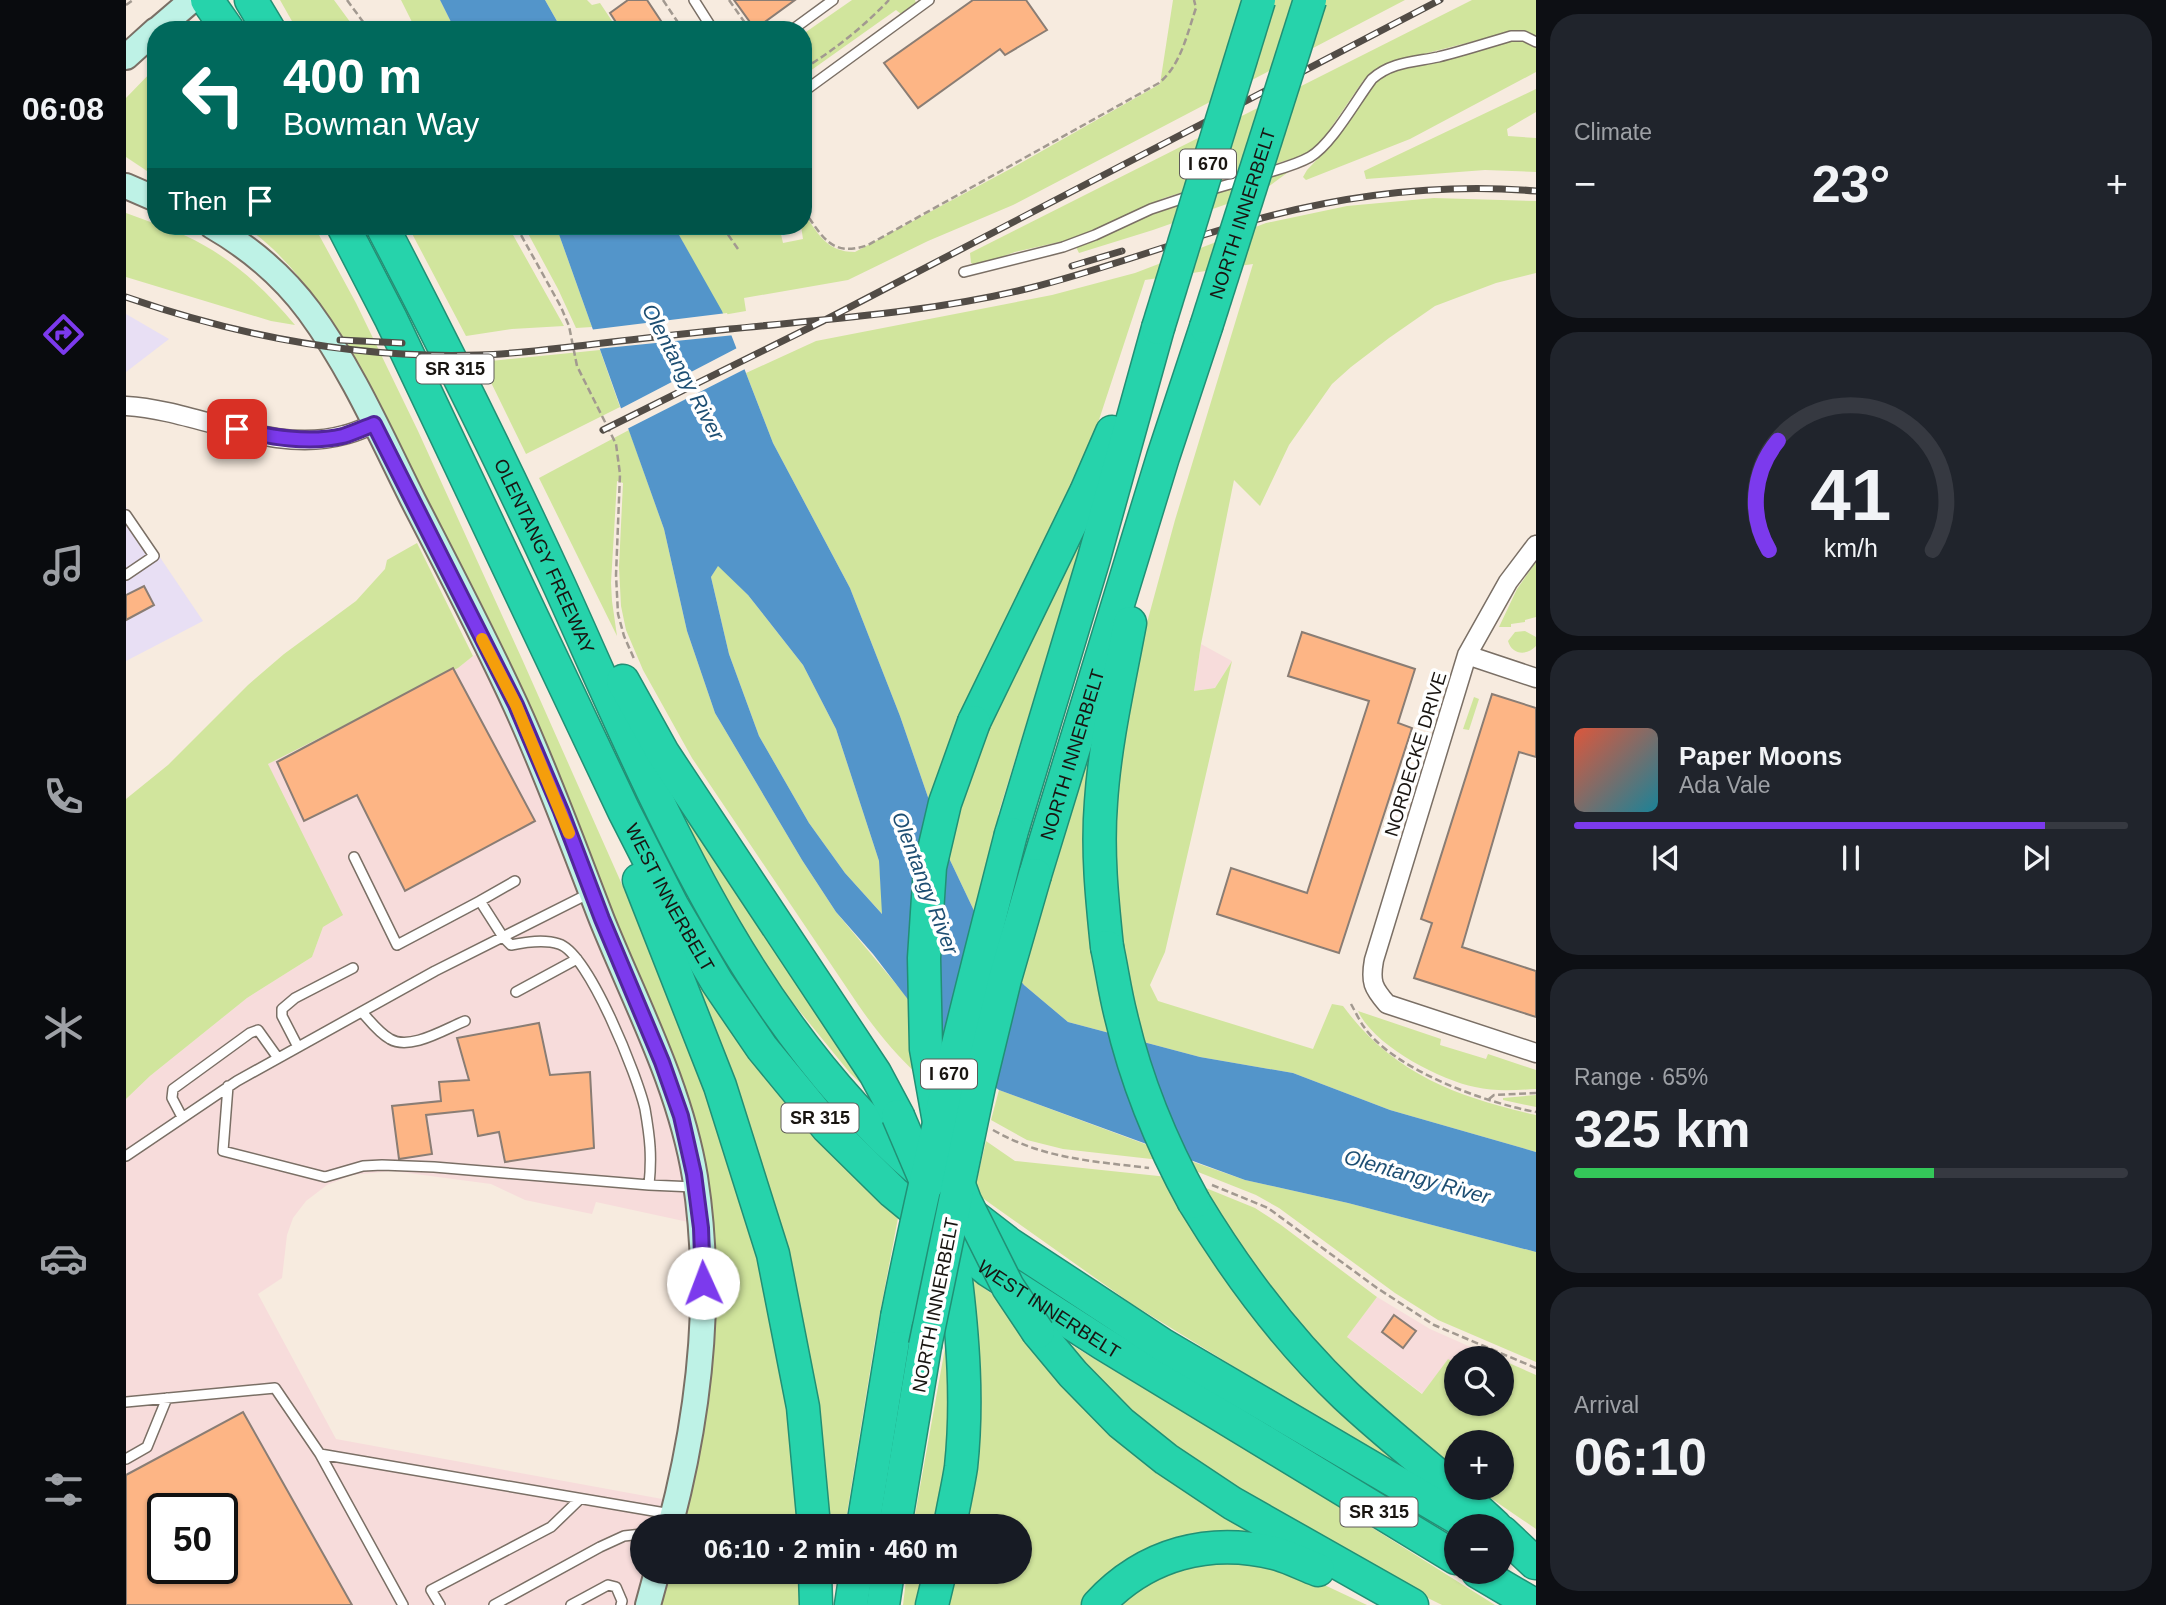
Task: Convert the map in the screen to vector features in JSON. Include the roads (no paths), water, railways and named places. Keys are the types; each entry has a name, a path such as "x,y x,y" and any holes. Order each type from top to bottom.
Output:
{"highway":[{"path":"207,0 222,21"},
{"path":"212,0 224,21"},
{"name":"NORTH INNERBELT","path":"865,1514 897,1317 950,1068 1011,834 1094,558 1158,328 1259,0"},
{"name":"NORTH INNERBELT","path":"897,1514 925,1346 979,1086 1005,979 1163,457 1310,0"},
{"name":"OLENTANGY FREEWAY","path":"348,235 391,319 525,600"},
{"name":"OLENTANGY FREEWAY","path":"387,235 526,513 654,796 702,889"},
{"path":"1158,328 1086,492 974,722 945,803 930,867 924,958 926,1049 942,1139 965,1201 1008,1287 1038,1332 1073,1374 1121,1423 1166,1459 1232,1503 1412,1605"},
{"path":"1163,457 1111,722 1101,803 1101,884 1107,947 1120,1015 1135,1066 1171,1159 1227,1256 1263,1306 1307,1357 1385,1431 1454,1487 1482,1514"},
{"path":"526,513 663,753 862,1054 898,1116 931,1194 955,1272 963,1337 964,1407 961,1468 952,1514"},
{"path":"525,600 671,960 720,1086 745,1162 773,1254 803,1407 813,1514"},
{"name":"WEST INNERBELT","path":"525,600 624,811 672,905 717,982 762,1048 827,1127 893,1192 988,1270 1102,1343 1444,1551"},
{"name":"WEST INNERBELT","path":"702,889 746,963 789,1028 819,1067 906,1158 961,1206 1008,1243 1163,1345 1451,1514"},
{"path":"1514,1544 1535,1564"},
{"path":"1098,1605 1137,1571 1168,1556 1198,1549 1239,1548 1278,1554 1404,1605"},
{"path":"1514,1551 1535,1564"},
{"path":"815,1584 816,1605"},
{"path":"851,1605 854,1584"},
{"path":"883,1605 886,1584"},
{"path":"932,1605 937,1584"},
{"path":"1499,1584 1534,1605"}],"main road":[{"path":"167,21 192,0"},
{"path":"129,54 147,38"},
{"path":"126,186 147,195"},
{"path":"228,235 272,270 309,310 344,366 516,705 675,1098 686,1135 696,1187 703,1264 695,1408 672,1514"},
{"path":"648,1605 654,1584"}],"street":[{"path":"126,406 163,411 261,435 296,439 343,436 374,424"},
{"name":"NORDECKE DRIVE","path":"1536,545 1508,582 1467,655 1371,975 1375,990 1387,1004 1536,1053"},
{"path":"1467,655 1536,677"}],"lane":[{"path":"694,0 707,21"},
{"path":"804,21 833,0"},
{"path":"812,85 929,0"},
{"path":"964,272 1063,247 1151,209 1312,156 1323,146 1372,79 1392,65 1437,57 1511,36 1524,36 1536,42"},
{"path":"126,515 154,556 126,575"},
{"path":"354,857 397,945 515,881"},
{"path":"126,1156 228,1086 502,937 592,892"},
{"path":"480,901 502,937 511,945 532,941 561,944 576,959 604,1002 632,1069 644,1107 652,1154 649,1185"},
{"path":"516,992 576,959"},
{"path":"298,1047 282,1016 282,1009 295,998 353,968"},
{"path":"362,1012 390,1040 404,1044 465,1021"},
{"path":"182,1117 172,1098 173,1089 250,1032 258,1030 278,1058"},
{"path":"228,1086 223,1151 325,1177 363,1166 382,1165 696,1187"},
{"path":"126,1402 275,1388 320,1454 403,1605"},
{"path":"126,1459 147,1447 167,1398"},
{"path":"320,1454 580,1499 645,1514"},
{"path":"440,1605 431,1590 551,1527 580,1499"},
{"path":"494,1605 612,1541 630,1535"},
{"path":"571,1605 608,1585 617,1587 621,1605"}],"water":[{"path":"440,0 545,0 557,21 450,21"},
{"name":"Olentangy River","path":"559,235 679,235 722,311 773,443 850,588 900,716 949,858 986,936 1024,985 1068,1022 1200,1057 1293,1073 1390,1110 1536,1152 1536,1252 1348,1203 1245,1180 999,1090 953,1058 873,954 836,912 802,860 715,713 687,631 664,529","holes":["718,566 748,595 803,665 836,729 879,861 882,914 845,873 809,823 759,736 729,654 711,577"]}],"railway":[{"path":"603,430 827,319 1440,0"},
{"path":"126,297 213,324 300,343 389,353 506,354 881,314 957,303 1057,281 1217,231 1316,205 1352,199 1425,190 1536,191"},
{"path":"1072,266 1122,251"},
{"path":"340,340 402,343"}]}
